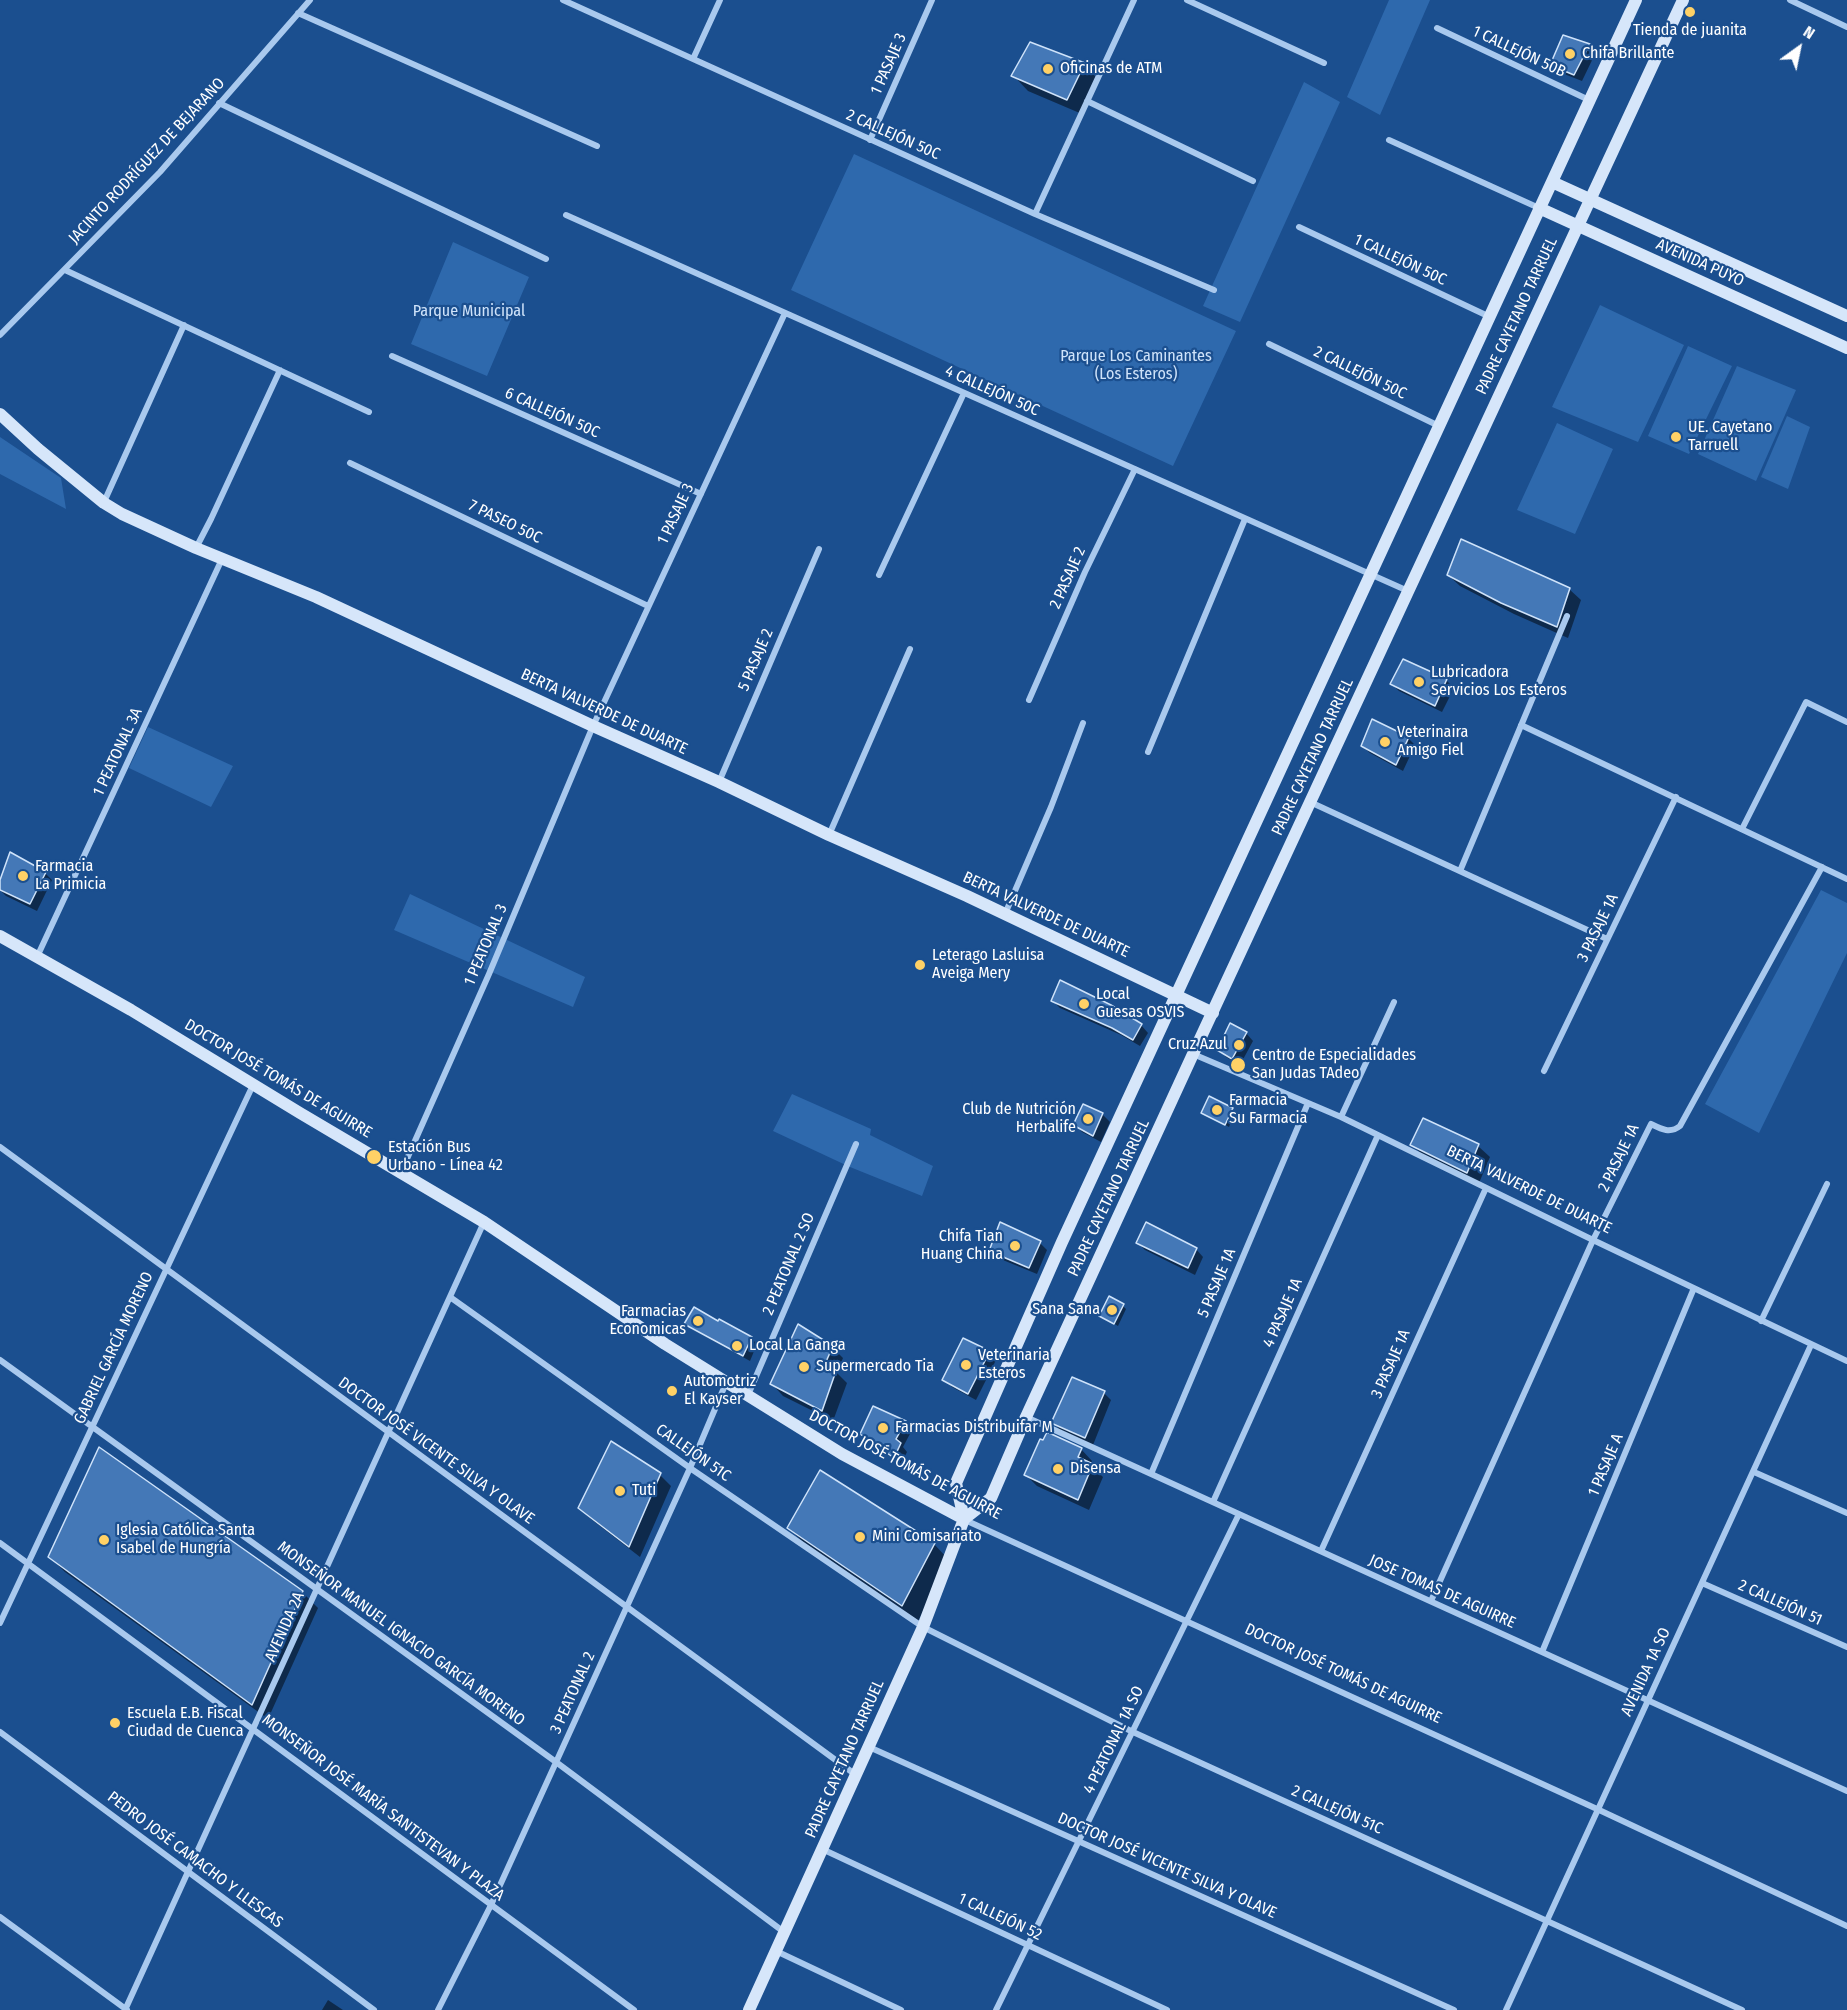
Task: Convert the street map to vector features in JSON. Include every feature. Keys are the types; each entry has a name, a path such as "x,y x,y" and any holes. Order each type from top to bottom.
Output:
{"street":[{"name":"JACINTO RODRÍGUEZ DE BEJARANO","path":"0,335 160,172 310,0"},
{"name":"2 CALLEJÓN 50C","path":"563,0 1035,214 1214,290"},
{"path":"693,59 720,0"},
{"name":"1 PASAJE 3","path":"870,140 932,0"},
{"path":"1035,214 1134,0"},
{"path":"1187,0 1324,63"},
{"name":"PADRE CAYETANO TARRUEL","path":"964,1519 956,1483 1062,1242 1636,0"},
{"name":"PADRE CAYETANO TARRUEL","path":"749,2010 923,1627 964,1519 991,1498 1193,1054 1683,0"},
{"path":"1790,0 1847,27"},
{"path":"298,13 597,146"},
{"name":"1 CALLEJÓN 50B","path":"1437,28 1589,100"},
{"path":"1087,101 1253,181"},
{"path":"219,103 546,260"},
{"path":"1389,140 1539,208"},
{"name":"AVENIDA PUYO","path":"1552,182 1847,316"},
{"name":"AVENIDA PUYO","path":"1539,208 1847,348"},
{"name":"4 CALLEJÓN 50C","path":"566,215 1408,591"},
{"name":"1 CALLEJÓN 50C","path":"1299,227 1490,317"},
{"path":"65,270 369,412"},
{"name":"1 PASAJE 3","path":"593,726 785,313"},
{"path":"104,503 184,325"},
{"name":"2 CALLEJÓN 50C","path":"1269,344 1439,426"},
{"name":"6 CALLEJÓN 50C","path":"392,356 701,494"},
{"path":"196,548 280,370"},
{"path":"879,576 964,393"},
{"name":"BERTA VALVERDE DE DUARTE","path":"0,414 38,449 104,503 122,514 196,548 316,597 1005,914 1213,1013"},
{"name":"7 PASEO 50C","path":"350,463 648,606"},
{"name":"2 PASAJE 2","path":"1029,699 1085,572 1135,469"},
{"path":"1148,752 1245,519"},
{"name":"5 PASAJE 2","path":"719,782 819,549"},
{"name":"1 PEATONAL 3A","path":"37,957 222,558"},
{"path":"1460,871 1567,616"},
{"path":"829,835 910,649"},
{"path":"1742,829 1806,702 1847,722"},
{"path":"1005,914 1051,807 1083,723"},
{"path":"1521,725 1847,879"},
{"name":"1 PEATONAL 3","path":"399,1172 489,974 593,726"},
{"name":"3 PASAJE 1A","path":"1544,1071 1676,797"},
{"path":"1310,802 1607,939"},
{"name":"2 PASAJE 1A","path":"1431,1601 1593,1240 1651,1124 1666,1131 1675,1130 1680,1126 1821,867"},
{"name":"DOCTOR JOSÉ TOMÁS DE AGUIRRE","path":"0,936 131,1010 484,1222 577,1287 726,1383 843,1454 964,1519 1847,1926"},
{"path":"1341,1117 1394,1002"},
{"name":"BERTA VALVERDE DE DUARTE","path":"1193,1054 1341,1117 1761,1321 1847,1360"},
{"name":"GABRIEL GARCÍA MORENO","path":"0,1623 253,1084"},
{"name":"5 PASAJE 1A","path":"1151,1474 1308,1104"},
{"name":"4 PASAJE 1A","path":"1213,1502 1378,1135"},
{"name":"2 PEATONAL 2 SO","path":"748,1395 856,1144"},
{"name":"DOCTOR JOSÉ VICENTE SILVA Y OLAVE","path":"0,1147 856,1775"},
{"path":"1761,1321 1827,1184"},
{"name":"3 PASAJE 1A","path":"1321,1551 1486,1188"},
{"name":"AVENIDA 2A","path":"126,2010 484,1222"},
{"name":"1 PASAJE A","path":"1542,1652 1694,1288"},
{"name":"CALLEJÓN 51C","path":"450,1297 690,1468 923,1627"},
{"name":"AVENIDA 1A SO","path":"1506,2010 1811,1345"},
{"name":"MONSEÑOR MANUEL IGNACIO GARCÍA MORENO","path":"0,1360 556,1762 785,1932"},
{"name":"3 PEATONAL 2","path":"438,2010 491,1905 627,1608 726,1383"},
{"name":"JOSE TOMAS DE AGUIRRE","path":"1026,1417 1847,1791"},
{"path":"1754,1472 1847,1513"},
{"name":"4 PEATONAL 1A SO","path":"996,2010 1239,1514"},
{"name":"MONSEÑOR JOSÉ MARÍA SANTISTEVAN Y PLAZA","path":"0,1543 634,2010"},
{"name":"2 CALLEJÓN 51","path":"1702,1583 1847,1647"},
{"name":"2 CALLEJÓN 51C","path":"923,1627 1133,1732 1742,2010"},
{"name":"PEDRO JOSÉ CAMACHO Y LLESCAS","path":"0,1732 374,2010"},
{"name":"DOCTOR JOSÉ VICENTE SILVA Y OLAVE","path":"869,1747 1454,2010"},
{"name":"1 CALLEJÓN 52","path":"822,1849 1167,2010"},
{"path":"0,1917 126,2010"},
{"path":"776,1951 901,2010"}],"green space":[{"path":"1389,0 1430,0 1380,115 1347,97"},
{"path":"1304,82 1340,102 1240,322 1203,306"},
{"name":"Parque Los Caminantes (Los Esteros)","path":"854,154 1236,331 1173,466 791,290"},
{"name":"Parque Municipal","path":"453,242 529,277 487,376 411,344"},
{"path":"1600,305 1684,345 1638,442 1552,407"},
{"path":"1688,346 1732,366 1689,454 1648,436"},
{"path":"1737,366 1796,390 1756,481 1698,454"},
{"path":"1787,416 1810,427 1788,489 1761,477"},
{"path":"1557,423 1613,449 1575,534 1517,510"},
{"path":"0,437 61,478 66,509 0,474"},
{"path":"148,727 233,766 211,807 129,768"},
{"path":"1821,890 1847,903 1847,953 1759,1133 1705,1104"},
{"path":"410,894 585,977 573,1007 394,930"},
{"path":"792,1094 871,1129 870,1135 933,1166 922,1196 850,1167 773,1131"}],"building":[{"name":"Chifa Brillante","path":"1563,35 1590,44 1574,75 1550,65"},
{"name":"Oficinas de ATM","path":"1030,42 1085,63 1067,100 1011,76"},
{"path":"1461,539 1570,588 1557,627 1501,603 1447,575"},
{"name":"Lubricadora Servicios Los Esteros","path":"1403,659 1447,679 1435,706 1390,684"},
{"name":"Veterinaira Amigo Fiel","path":"1372,719 1409,737 1396,765 1361,746"},
{"name":"Farmacia La Primicia","path":"10,852 46,872 30,904 0,890 0,880"},
{"name":"Local Guesas OSVIS","path":"1060,980 1111,1005 1142,1024 1133,1040 1112,1028 1051,1001"},
{"path":"1230,1023 1247,1032 1232,1059 1217,1050"},
{"name":"Farmacia Su Farmacia","path":"1209,1096 1233,1108 1225,1125 1201,1113"},
{"name":"Club de Nutrición Herbalife","path":"1083,1104 1103,1113 1093,1136 1073,1125"},
{"path":"1423,1118 1479,1144 1467,1173 1410,1145"},
{"name":"Chifa Tian Huang China","path":"1000,1222 1041,1241 1029,1268 989,1251"},
{"path":"1146,1222 1197,1248 1188,1268 1136,1243"},
{"name":"Sana Sana","path":"1109,1296 1124,1304 1114,1324 1099,1316"},
{"name":"Local La Ganga","path":"694,1307 752,1337 743,1356 684,1324"},
{"name":"Supermercado Tia","path":"798,1324 833,1346 825,1364 836,1371 822,1411 770,1384"},
{"name":"Veterinaria Esteros","path":"963,1338 990,1351 968,1394 942,1380"},
{"name":"Disensa","path":"1072,1377 1105,1391 1085,1438 1051,1423"},
{"name":"Farmacias Distribuifar M","path":"873,1406 906,1421 896,1439 901,1443 894,1458 860,1434"},
{"name":"Disensa","path":"1047,1432 1082,1448 1078,1457 1093,1464 1078,1500 1024,1475 1040,1439 1043,1440"},
{"name":"Tuti","path":"611,1441 661,1473 629,1547 578,1508"},
{"path":"99,1447 303,1591 252,1705 48,1557"},
{"name":"Mini Comisariato","path":"820,1470 935,1543 902,1606 787,1528"}],"place":[{"name":"Tienda de juanita","path":"1690,12"},
{"name":"Chifa Brillante","path":"1570,54"},
{"name":"Oficinas de ATM","path":"1048,69"},
{"name":"UE. Cayetano Tarruell","path":"1676,437"},
{"name":"Lubricadora Servicios Los Esteros","path":"1419,682"},
{"name":"Veterinaira Amigo Fiel","path":"1385,742"},
{"name":"Farmacia La Primicia","path":"23,876"},
{"name":"Leterago Lasluisa Aveiga Mery","path":"920,965"},
{"name":"Local Guesas OSVIS","path":"1084,1004"},
{"name":"Cruz Azul","path":"1239,1045"},
{"name":"Centro de Especialidades San Judas TAdeo","path":"1238,1065"},
{"name":"Farmacia Su Farmacia","path":"1217,1110"},
{"name":"Club de Nutrición Herbalife","path":"1088,1119"},
{"name":"Estación Bus Urbano - Línea 42","path":"374,1157"},
{"name":"Chifa Tian Huang China","path":"1015,1246"},
{"name":"Sana Sana","path":"1112,1310"},
{"name":"Farmacias Economicas","path":"698,1321"},
{"name":"Local La Ganga","path":"737,1346"},
{"name":"Veterinaria Esteros","path":"966,1365"},
{"name":"Supermercado Tia","path":"804,1367"},
{"name":"Automotriz El Kayser","path":"672,1391"},
{"name":"Farmacias Distribuifar M","path":"883,1428"},
{"name":"Disensa","path":"1058,1469"},
{"name":"Tuti","path":"620,1491"},
{"name":"Mini Comisariato","path":"860,1537"},
{"name":"Iglesia Católica Santa Isabel de Hungría","path":"104,1540"},
{"name":"Escuela E.B. Fiscal Ciudad de Cuenca","path":"115,1723"}]}
